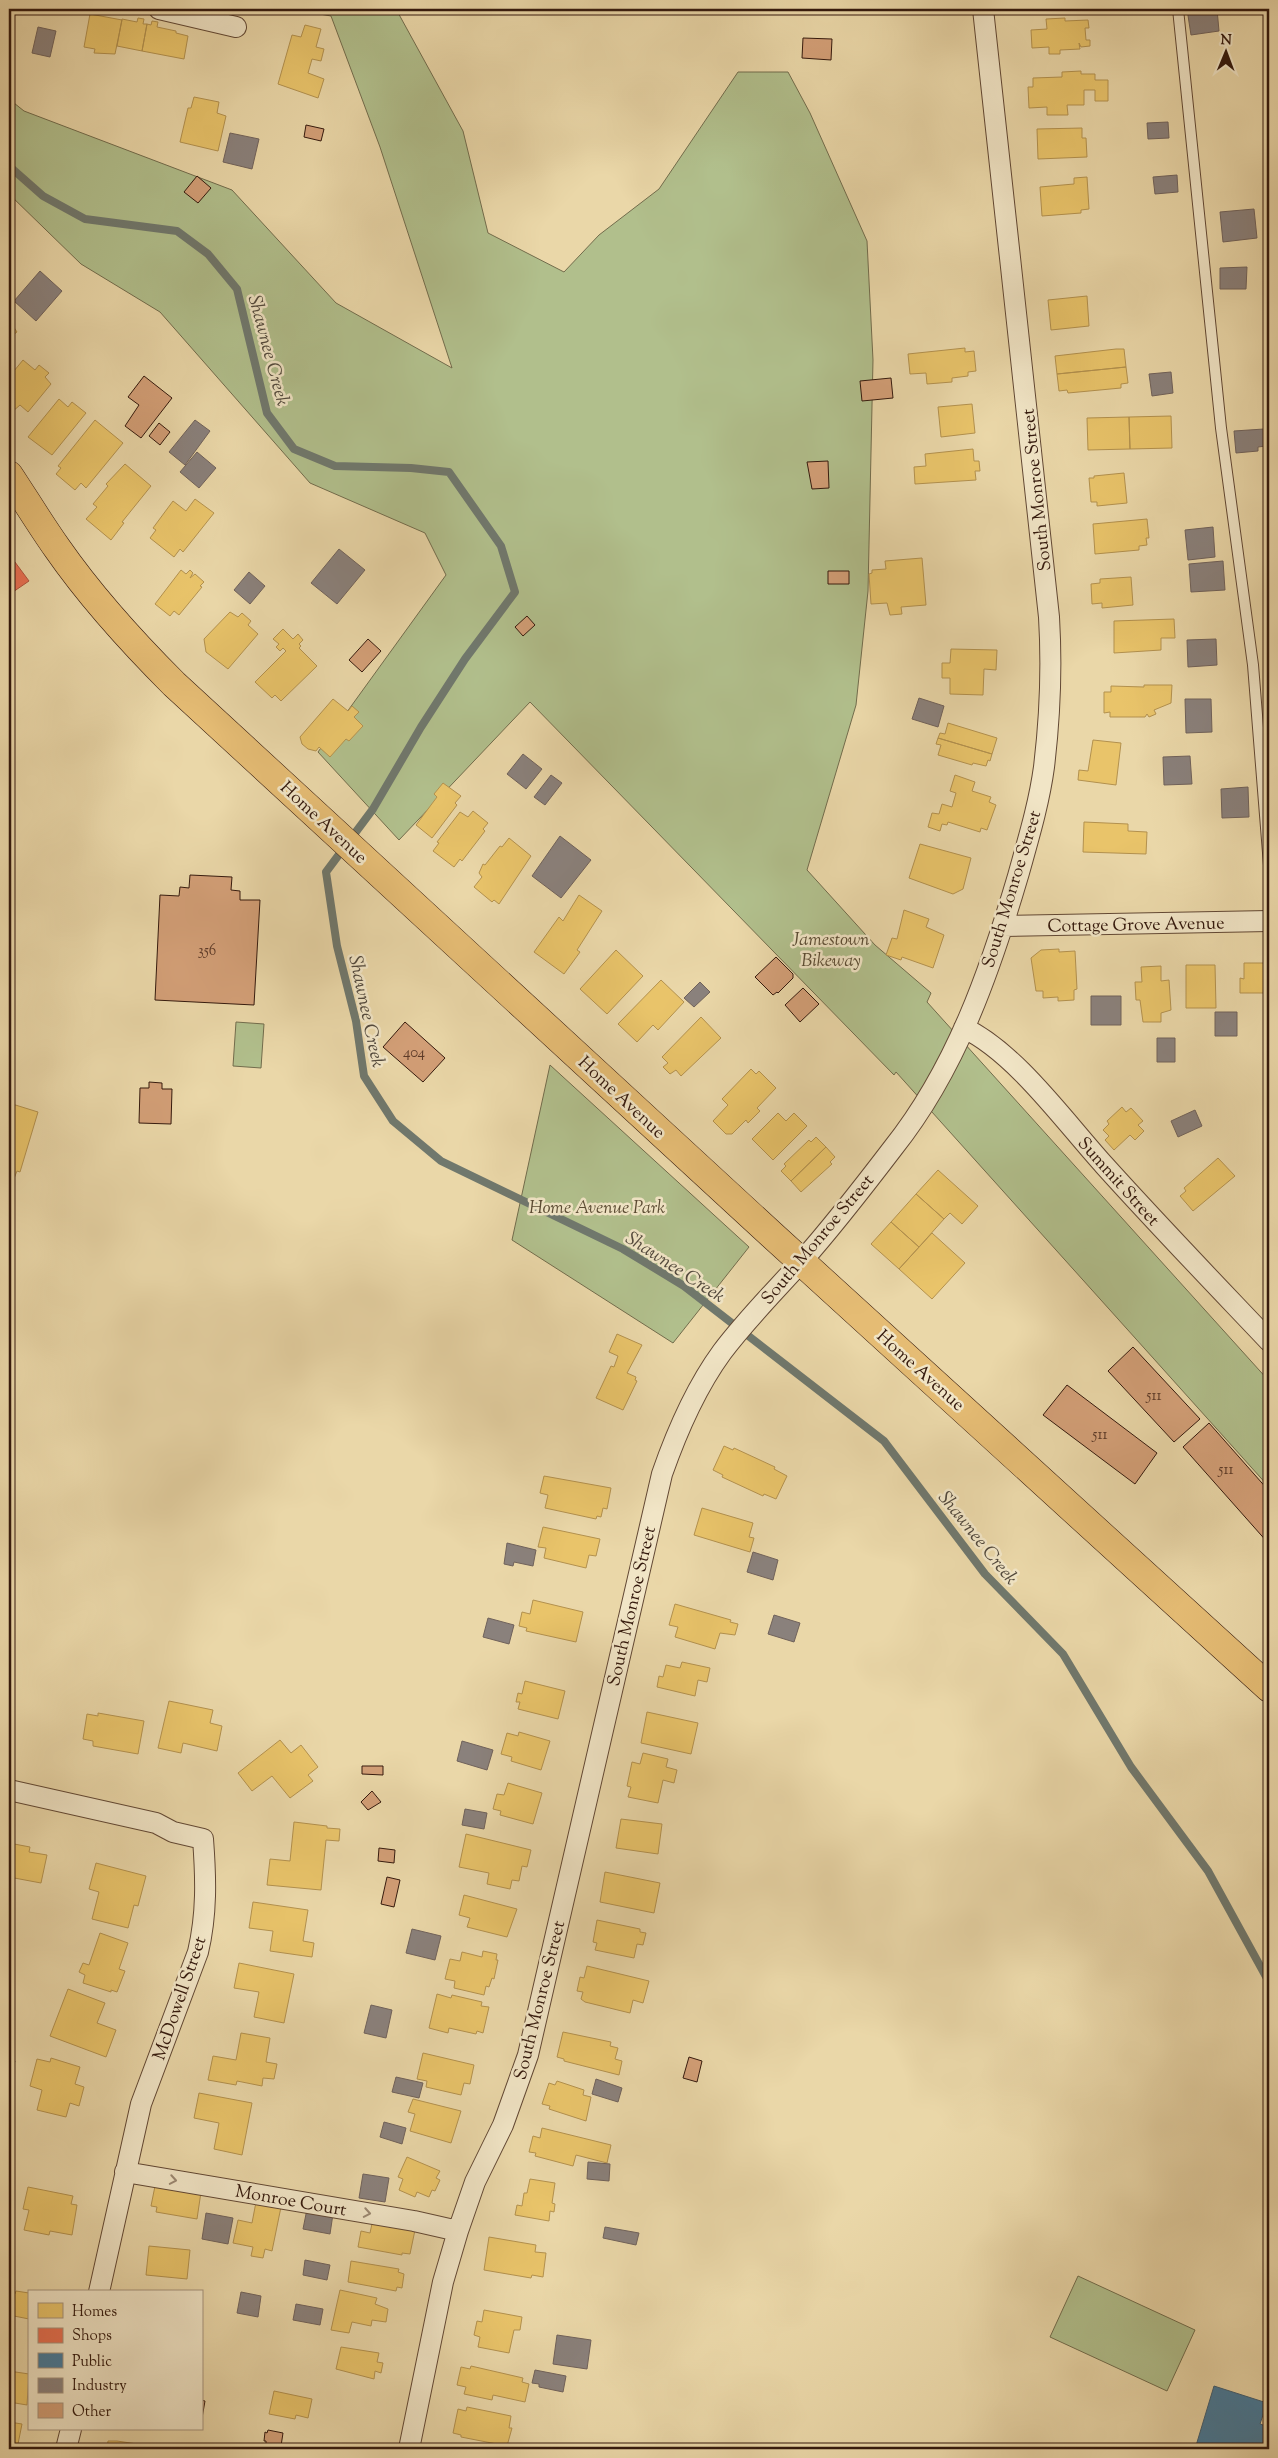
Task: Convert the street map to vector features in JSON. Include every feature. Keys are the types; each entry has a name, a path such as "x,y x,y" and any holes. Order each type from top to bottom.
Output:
{"main road":[{"name":"Home Avenue","path":"9,475 57,549 92,595 142,652 802,1262 1269,1688"}],"street":[{"path":"159,9 236,27"},
{"name":"South Monroe Street","path":"409,2449 443,2282 458,2231 475,2182 503,2125 528,2055 662,1474 684,1418 722,1352 754,1312 802,1262 915,1119 942,1074 964,1028 1003,926 1034,817 1043,770 1050,707 1051,653 1048,607 983,9"},
{"name":"Cottage Grove Avenue","path":"1003,926 1269,921"},
{"name":"Summit Street","path":"964,1028 991,1044 1045,1096 1144,1209 1269,1341"},
{"name":"McDowell Street","path":"9,1790 156,1823 173,1832 204,1840 206,1914 200,1944 142,2104 124,2172 100,2290"},
{"name":"Monroe Court","path":"124,2172 414,2221 458,2231"},
{"path":"66,2449 71,2430"}],"lane":[{"path":"1178,9 1221,428 1253,665 1269,866"}],"green space":[{"name":"Jamestown Bikeway","path":"292,9 396,9 463,131 488,233 564,272 599,235 659,189 738,72 788,72 810,113 867,241 873,360 868,591 856,705 807,870 875,945 931,993 927,1002 1269,1381 1269,1487 896,1072 894,1075 530,702 399,840 318,752 446,575 425,533 310,483 160,312 81,264 9,194 9,99 24,111 232,190 336,303 452,368 380,147 331,16"},
{"path":"236,1022 264,1024 261,1068 233,1066"},
{"name":"Home Avenue Park","path":"550,1065 749,1247 673,1343 512,1240"},
{"path":"1078,2276 1195,2330 1167,2391 1050,2337"}],"building: Homes":[{"path":"90,14 122,20 115,54 94,53 95,49 84,47"},
{"path":"138,18 144,19 143,24 147,24 142,51 117,46 122,19 137,22"},
{"path":"1065,18 1065,21 1088,20 1089,28 1085,28 1086,40 1090,40 1090,46 1081,47 1079,43 1080,49 1060,50 1060,54 1049,54 1049,47 1032,48 1031,30 1047,29 1046,19"},
{"path":"152,21 158,22 157,27 188,36 184,59 142,51 147,24 151,25"},
{"path":"305,25 321,29 316,47 324,49 321,61 312,59 308,73 324,79 318,98 278,84 292,35 301,37"},
{"path":"1081,71 1081,74 1095,74 1095,80 1108,80 1108,101 1095,101 1095,90 1084,90 1084,105 1067,105 1068,115 1047,115 1047,107 1029,108 1028,87 1033,87 1033,78 1062,77 1062,72"},
{"path":"194,97 219,102 217,113 226,116 218,151 180,142 188,108 191,108"},
{"path":"1082,128 1082,138 1086,138 1087,157 1038,159 1037,129"},
{"path":"1087,177 1089,209 1081,210 1081,213 1042,216 1040,187 1074,184 1074,178"},
{"path":"1265,268 1269,268 1269,286 1266,286"},
{"path":"1087,296 1089,326 1051,330 1048,300"},
{"path":"9,320 17,332 9,338"},
{"path":"965,348 965,352 974,351 976,371 968,372 968,376 952,378 952,382 927,384 926,373 910,374 908,354"},
{"path":"1124,349 1126,367 1057,374 1055,356"},
{"path":"23,360 35,370 39,365 49,373 45,377 51,384 28,412 20,405 12,412 9,409 9,377"},
{"path":"1126,367 1128,383 1121,384 1121,388 1068,393 1067,390 1059,391 1057,374"},
{"path":"59,399 68,407 72,402 86,413 52,455 28,437"},
{"path":"972,404 975,433 941,437 938,407"},
{"path":"1171,416 1172,448 1130,449 1129,417"},
{"path":"1129,417 1130,449 1088,450 1087,418"},
{"path":"95,420 123,443 86,488 81,483 75,490 56,474 61,468 58,466"},
{"path":"973,449 974,461 979,461 980,471 975,471 976,480 915,484 914,467 926,466 925,454"},
{"path":"125,464 151,486 122,522 124,523 111,540 86,519 97,507 93,504 108,486 106,484"},
{"path":"1124,473 1127,503 1097,506 1097,502 1091,502 1089,478"},
{"path":"195,499 214,513 183,552 180,549 174,557 150,538 156,530 153,528 173,501 186,511"},
{"path":"1147,519 1149,538 1146,538 1147,545 1139,546 1139,550 1095,554 1093,524"},
{"path":"922,558 926,605 901,607 902,614 890,615 887,603 871,604 869,574 872,573 872,570 886,569 885,561"},
{"path":"181,570 186,574 190,570 193,573 190,578 195,574 204,582 179,615 174,611 170,616 155,604"},
{"path":"1131,577 1133,605 1102,608 1102,603 1092,604 1091,584 1100,583 1100,579"},
{"path":"230,612 238,617 242,613 251,621 248,625 258,634 228,669 206,652 204,639"},
{"path":"1174,619 1175,638 1161,638 1161,650 1114,653 1114,621"},
{"path":"283,629 293,639 298,634 303,640 299,644 301,646 299,648 317,666 281,701 275,695 272,698 255,682 286,651 283,648 280,651 276,647 279,644 273,639"},
{"path":"951,649 997,650 996,670 984,669 983,695 950,694 950,678 942,678 942,663 950,663"},
{"path":"1144,685 1172,685 1171,703 1154,710 1156,714 1149,717 1147,714 1145,717 1110,717 1110,712 1104,713 1104,692 1111,692 1111,686 1144,687"},
{"path":"333,699 348,711 352,706 359,712 354,717 363,726 349,741 346,739 330,757 319,747 316,751 308,749 302,744 300,737"},
{"path":"948,723 997,738 992,754 938,738 940,733 945,734"},
{"path":"938,738 992,754 990,761 988,760 986,766 973,763 972,765 938,755 941,745 936,744"},
{"path":"1093,740 1121,743 1116,785 1078,780 1079,770 1088,771"},
{"path":"955,775 975,782 972,791 991,797 989,802 996,805 987,830 981,828 980,832 948,822 947,825 942,824 940,831 928,827 932,813 939,814 942,804 952,807 956,793 950,791"},
{"path":"443,783 461,796 455,803 457,805 432,838 416,825 437,797 434,794"},
{"path":"473,811 488,823 483,829 485,831 462,861 460,859 454,867 433,851 439,843 437,842 460,812 468,817"},
{"path":"1084,822 1128,824 1128,831 1147,832 1146,854 1083,852"},
{"path":"509,838 531,856 499,904 494,900 492,902 474,887 482,877 479,873 483,864 485,865"},
{"path":"920,844 971,858 963,889 953,894 909,878"},
{"path":"579,895 602,911 577,950 580,952 564,974 534,952 559,917 563,921"},
{"path":"904,910 929,919 926,927 944,935 933,968 902,957 901,960 886,955 892,938 897,939"},
{"path":"1059,949 1059,952 1075,951 1077,989 1074,990 1074,1000 1058,1001 1058,997 1043,998 1043,991 1036,991 1031,958 1041,950"},
{"path":"616,950 643,976 607,1014 580,989"},
{"path":"1244,963 1269,963 1269,993 1240,993 1240,978 1244,979"},
{"path":"1186,965 1215,965 1216,1008 1186,1008"},
{"path":"1161,966 1161,981 1169,980 1171,1010 1161,1013 1161,1022 1143,1022 1140,1000 1136,1000 1135,982 1142,982 1141,967"},
{"path":"661,980 684,1002 658,1030 653,1025 637,1042 618,1024"},
{"path":"701,1017 721,1038 681,1076 676,1070 670,1074 663,1067 668,1063 662,1057"},
{"path":"751,1069 756,1074 759,1071 776,1088 757,1108 760,1111 748,1123 746,1120 732,1134 726,1134 713,1121 728,1105 722,1099"},
{"path":"9,1103 38,1112 20,1172 17,1171 13,1181 9,1180"},
{"path":"1122,1107 1126,1112 1131,1108 1143,1121 1138,1125 1144,1131 1135,1140 1130,1135 1114,1150 1105,1140 1109,1136 1103,1130 1109,1124 1107,1121"},
{"path":"778,1113 786,1121 794,1113 807,1126 773,1160 752,1139"},
{"path":"816,1137 826,1147 791,1181 781,1171 786,1166 784,1164 809,1140 811,1142"},
{"path":"826,1147 835,1157 830,1162 832,1164 801,1192 791,1181"},
{"path":"1218,1158 1235,1176 1193,1211 1180,1196 1186,1191 1184,1188"},
{"path":"938,1170 978,1206 962,1224 950,1213 944,1219 916,1194"},
{"path":"916,1194 944,1219 919,1247 891,1222"},
{"path":"891,1222 919,1247 899,1269 871,1244"},
{"path":"932,1233 965,1263 932,1299 899,1269"},
{"path":"617,1334 642,1345 627,1373 636,1377 635,1380 637,1381 623,1410 596,1398 611,1366 614,1367 618,1356 609,1352"},
{"path":"724,1446 733,1450 734,1448 775,1467 774,1469 787,1476 776,1499 764,1494 763,1496 722,1477 723,1475 713,1470"},
{"path":"544,1476 611,1488 607,1509 603,1508 601,1517 597,1516 596,1519 545,1508 548,1495 540,1493"},
{"path":"702,1508 753,1523 749,1537 754,1538 750,1552 694,1535"},
{"path":"543,1527 600,1539 596,1556 589,1555 586,1568 544,1558 546,1548 538,1547"},
{"path":"533,1600 583,1612 576,1642 526,1631 527,1628 519,1626 522,1612 530,1614"},
{"path":"675,1604 731,1620 730,1622 738,1624 735,1635 720,1633 715,1649 675,1637 678,1627 669,1625"},
{"path":"682,1662 710,1668 707,1682 698,1680 695,1696 657,1687 659,1676 663,1677 666,1665 680,1668"},
{"path":"525,1681 565,1691 558,1719 518,1709 520,1702 516,1702 518,1693 522,1694"},
{"path":"169,1701 213,1710 210,1723 222,1726 217,1751 183,1743 181,1753 158,1748"},
{"path":"647,1712 698,1723 691,1754 641,1743"},
{"path":"98,1713 144,1721 138,1754 93,1746 93,1741 83,1739 87,1714 98,1716"},
{"path":"519,1732 550,1741 541,1770 511,1761 512,1757 501,1754 507,1733 518,1736"},
{"path":"280,1740 291,1753 301,1745 318,1767 308,1775 313,1781 290,1798 272,1776 252,1791 238,1773"},
{"path":"643,1753 668,1759 666,1767 677,1770 674,1783 663,1780 658,1803 628,1797 631,1787 627,1786 632,1762 640,1764"},
{"path":"508,1783 542,1793 533,1824 500,1815 501,1811 493,1809 497,1794 504,1795"},
{"path":"621,1819 662,1824 658,1854 616,1848"},
{"path":"294,1822 340,1829 339,1841 326,1840 321,1890 267,1885 270,1859 290,1861"},
{"path":"466,1834 531,1850 527,1867 522,1866 519,1881 512,1880 510,1889 487,1884 489,1873 459,1867"},
{"path":"9,1843 30,1847 29,1852 47,1855 41,1883 9,1877"},
{"path":"96,1863 146,1876 138,1906 134,1905 128,1928 92,1919 99,1892 89,1889"},
{"path":"605,1872 660,1883 654,1913 600,1902"},
{"path":"464,1895 517,1909 507,1937 467,1927 470,1918 459,1915"},
{"path":"253,1902 308,1910 303,1941 314,1943 312,1957 270,1951 273,1931 249,1928"},
{"path":"597,1920 640,1929 640,1932 646,1933 643,1945 637,1944 634,1958 595,1950 597,1943 593,1942"},
{"path":"100,1933 128,1943 119,1969 125,1971 117,1992 111,1990 111,1992 83,1983 85,1975 79,1972 83,1963 89,1965"},
{"path":"483,1951 497,1954 496,1960 498,1960 494,1979 492,1978 489,1987 486,1986 484,1995 454,1988 455,1981 445,1979 450,1959 460,1961 462,1952 482,1957"},
{"path":"239,1963 294,1974 284,2023 254,2017 259,1992 234,1988"},
{"path":"587,1966 649,1981 643,2003 633,2000 630,2013 585,2002 581,1999 583,1992 577,1991 580,1977 584,1978"},
{"path":"68,1989 105,2003 97,2023 116,2030 106,2057 50,2036"},
{"path":"437,1994 451,1998 452,1995 482,2002 481,2006 489,2007 483,2033 477,2031 476,2034 449,2028 448,2033 429,2028"},
{"path":"563,2032 611,2042 610,2046 618,2048 615,2059 622,2061 619,2075 564,2061 564,2059 557,2057"},
{"path":"241,2033 270,2038 266,2062 277,2064 274,2079 263,2078 262,2086 237,2081 236,2085 208,2080 213,2056 236,2060"},
{"path":"423,2053 474,2065 470,2084 464,2083 461,2095 426,2087 427,2081 417,2079"},
{"path":"51,2058 80,2067 75,2084 84,2087 79,2106 70,2103 66,2117 37,2110 42,2090 30,2086 37,2059 50,2062"},
{"path":"557,2081 584,2090 583,2095 591,2097 586,2121 549,2109 550,2106 542,2104 549,2083 555,2085"},
{"path":"199,2093 252,2103 242,2155 214,2149 219,2123 194,2118"},
{"path":"413,2099 461,2111 451,2143 410,2131 415,2114 408,2112"},
{"path":"542,2128 611,2145 607,2163 576,2155 573,2166 535,2156 536,2153 529,2152 533,2136 540,2138"},
{"path":"407,2157 440,2171 436,2178 440,2180 435,2191 432,2190 429,2197 417,2192 415,2197 399,2190 403,2179 398,2177"},
{"path":"530,2179 555,2183 552,2203 555,2204 554,2212 550,2211 549,2221 515,2215 517,2205 522,2206 524,2193 527,2193"},
{"path":"155,2186 201,2192 197,2219 156,2212 157,2207 151,2206"},
{"path":"28,2187 73,2196 71,2204 77,2205 72,2235 50,2231 49,2235 24,2230 29,2210 23,2209"},
{"path":"256,2202 281,2207 272,2251 265,2249 263,2258 251,2256 253,2247 233,2243 238,2220 252,2223"},
{"path":"373,2219 415,2230 410,2254 402,2253 402,2255 358,2247 361,2231 370,2233"},
{"path":"489,2237 536,2245 535,2252 546,2253 543,2277 532,2275 531,2278 484,2270"},
{"path":"149,2246 190,2250 187,2279 146,2275"},
{"path":"351,2261 399,2269 398,2272 404,2274 402,2288 397,2287 396,2291 348,2282"},
{"path":"340,2290 377,2298 375,2304 388,2309 386,2322 372,2320 371,2326 352,2322 349,2333 331,2330"},
{"path":"16,2291 28,2293 28,2319 9,2315 9,2292 15,2294"},
{"path":"484,2310 522,2317 520,2330 514,2330 509,2353 478,2347 480,2337 474,2335 477,2321 482,2322"},
{"path":"341,2347 379,2353 377,2362 383,2363 381,2373 375,2371 374,2379 336,2369"},
{"path":"471,2366 523,2378 522,2382 529,2384 525,2402 493,2395 492,2400 464,2394 466,2387 457,2385 461,2367 470,2369"},
{"path":"9,2371 28,2374 27,2405 9,2402"},
{"path":"274,2391 312,2399 308,2418 296,2415 295,2419 269,2414"},
{"path":"467,2407 511,2416 509,2428 512,2428 507,2446 461,2437 461,2435 453,2433 458,2409 466,2411"},
{"path":"9,2422 22,2424 17,2449 9,2449"},
{"path":"108,2441 157,2447 157,2449 107,2449"}],"building: Shops":[{"path":"9,554 29,581 10,594 9,592"}],"building: Public":[{"path":"1214,2386 1267,2403 1260,2424 1269,2427 1269,2449 1195,2449"}],"building: Industry":[{"path":"1187,9 1217,9 1219,31 1191,35"},
{"path":"38,27 56,31 50,57 32,53"},
{"path":"1168,122 1169,138 1148,139 1147,123"},
{"path":"230,133 259,139 252,169 223,162"},
{"path":"1177,175 1178,192 1155,194 1153,177"},
{"path":"1254,209 1257,238 1223,242 1220,212"},
{"path":"1247,267 1246,289 1220,289 1220,268"},
{"path":"40,271 62,291 36,321 14,301"},
{"path":"1171,372 1173,393 1152,396 1149,374"},
{"path":"195,420 210,431 185,465 169,452"},
{"path":"1264,429 1266,446 1258,447 1258,451 1236,453 1234,431"},
{"path":"197,452 216,468 199,488 180,472"},
{"path":"1213,527 1215,557 1188,560 1185,530"},
{"path":"339,549 365,570 337,604 311,583"},
{"path":"1223,561 1225,590 1191,592 1189,564"},
{"path":"249,572 265,586 250,604 234,590"},
{"path":"1216,639 1217,665 1188,667 1187,640"},
{"path":"919,698 944,706 938,727 912,719"},
{"path":"1185,699 1211,699 1212,732 1186,733"},
{"path":"523,754 542,769 526,789 507,774"},
{"path":"1190,756 1192,784 1164,785 1163,757"},
{"path":"551,775 562,783 545,805 534,797"},
{"path":"1248,787 1249,817 1222,818 1221,789"},
{"path":"560,836 591,860 561,898 532,876"},
{"path":"700,982 710,992 694,1007 684,998"},
{"path":"1091,996 1121,996 1121,1025 1091,1025"},
{"path":"1215,1012 1237,1012 1237,1036 1215,1036"},
{"path":"1157,1038 1175,1038 1175,1062 1157,1062"},
{"path":"1195,1110 1202,1126 1178,1137 1171,1121"},
{"path":"507,1543 536,1550 533,1566 514,1562 513,1566 504,1564"},
{"path":"753,1552 778,1560 773,1580 747,1572"},
{"path":"774,1615 800,1623 794,1642 768,1634"},
{"path":"488,1618 514,1625 509,1644 483,1637"},
{"path":"462,1741 493,1750 487,1770 457,1761"},
{"path":"465,1809 487,1813 484,1829 462,1825"},
{"path":"412,1929 441,1936 435,1960 406,1953"},
{"path":"371,2005 392,2010 386,2038 364,2033"},
{"path":"9,2059 15,2061 10,2078 9,2078"},
{"path":"396,2077 423,2083 419,2098 392,2092"},
{"path":"596,2079 622,2088 618,2102 592,2094"},
{"path":"384,2122 406,2128 402,2144 380,2137"},
{"path":"588,2162 610,2164 609,2181 587,2179"},
{"path":"363,2174 389,2178 385,2202 359,2198"},
{"path":"307,2209 333,2214 330,2234 303,2229"},
{"path":"206,2213 233,2218 228,2244 202,2239"},
{"path":"605,2227 639,2233 636,2245 603,2238"},
{"path":"305,2260 330,2265 327,2280 303,2275"},
{"path":"241,2292 261,2296 258,2317 237,2313"},
{"path":"296,2304 323,2309 320,2325 293,2320"},
{"path":"557,2335 591,2340 587,2369 553,2364"},
{"path":"535,2370 566,2376 563,2392 539,2387 539,2384 532,2383"}],"building: Other":[{"path":"803,38 832,39 831,60 802,58"},
{"path":"306,125 324,129 321,141 304,137"},
{"path":"197,176 211,188 198,203 184,192"},
{"path":"144,376 172,398 141,438 125,426 139,405 128,397"},
{"path":"891,378 893,398 862,401 860,381"},
{"path":"159,423 170,432 160,445 149,436"},
{"path":"828,461 829,488 812,489 807,462"},
{"path":"828,571 849,571 849,584 828,584"},
{"path":"527,616 535,625 523,636 515,627"},
{"path":"368,639 381,651 362,672 349,660"},
{"path":"190,875 232,877 231,890 240,891 240,900 260,900 254,1005 155,1000 160,895 179,896 180,887 189,888"},
{"path":"776,957 793,974 793,978 778,993 773,995 755,977"},
{"path":"803,988 819,1004 800,1022 785,1005"},
{"path":"405,1022 445,1058 423,1082 383,1047"},
{"path":"149,1082 162,1083 162,1089 172,1089 171,1124 139,1123 140,1088 149,1088"},
{"path":"1133,1347 1200,1419 1174,1442 1108,1371"},
{"path":"1067,1385 1157,1453 1135,1484 1043,1415"},
{"path":"1209,1423 1269,1491 1269,1544 1183,1447"},
{"path":"362,1766 383,1766 383,1775 362,1774"},
{"path":"372,1791 381,1802 368,1810 361,1802"},
{"path":"379,1848 395,1850 394,1863 378,1861"},
{"path":"387,1877 400,1880 394,1907 381,1904"},
{"path":"689,2057 702,2061 697,2082 683,2078"},
{"path":"202,2400 205,2401 202,2418"},
{"path":"268,2430 283,2433 281,2446 266,2444 266,2441 264,2441 265,2432 267,2433"}],"waterway":[{"name":"Shawnee Creek","path":"9,166 43,196 85,219 177,231 208,254 237,289 267,413 294,449 335,466 411,468 449,472 501,546 515,592 465,659 421,727 373,809 326,872 337,946 356,1021 364,1076 393,1121 441,1161 623,1249 684,1286 884,1441 985,1574 1063,1654 1131,1767 1208,1871 1269,1982"}]}
